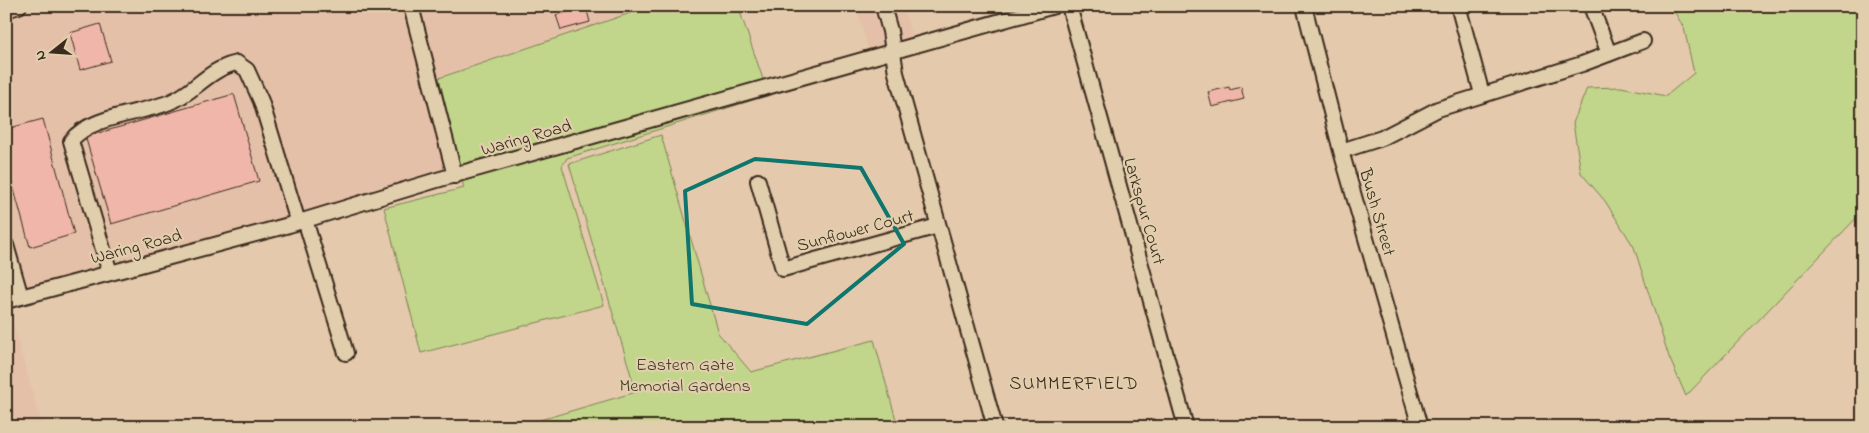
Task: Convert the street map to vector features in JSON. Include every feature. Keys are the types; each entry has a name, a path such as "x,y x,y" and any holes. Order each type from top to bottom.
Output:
{"street":[{"path":"6,10 19,6"},
{"path":"411,6 455,176"},
{"path":"883,6 890,31 892,53 938,226 995,427"},
{"name":"Waring Road","path":"6,301 301,221 1054,6"},
{"name":"Larkspur Court","path":"1069,6 1186,427"},
{"name":"Bush Street","path":"1304,6 1341,151 1420,427"},
{"path":"1591,6 1609,54"},
{"path":"1459,9 1482,94"},
{"path":"1341,151 1382,138 1419,118 1482,94 1609,54 1643,41"},
{"path":"110,273 71,142 78,132 99,123 172,102 224,66 236,64 247,70 262,101 346,353"},
{"name":"Sunflower Court","path":"758,180 783,269 938,226"},
{"path":"7,249 22,297"}],"highlighted area":[{"path":"755,159 861,168 904,244 807,324 692,304 685,191"}],"shaded area":[{"path":"45,6 403,6 446,171 287,218 6,294 6,17"},
{"path":"419,6 651,6 439,78 448,120"},
{"path":"856,6 903,6 913,40 869,53"},
{"path":"8,307 42,425 37,427 6,427"}],"green space":[{"path":"651,6 738,6 764,82 460,168 439,78"},
{"path":"1671,6 1863,6 1863,211 1686,396 1669,357 1634,247 1605,201 1581,173 1573,123 1587,88 1621,87 1666,96 1694,73 1684,28"},
{"path":"769,95 567,158 562,166 604,305 421,353 384,208 464,188 462,181"},
{"name":"Eastern Gate Memorial Gardens","path":"661,135 718,333 751,372 874,340 898,427 516,427 636,392 569,164"}],"building":[{"path":"586,7 590,22 561,30 556,15"},
{"path":"100,24 111,61 80,70 70,33"},
{"path":"1229,87 1230,90 1241,87 1244,99 1212,107 1208,92"},
{"path":"234,94 259,181 111,224 86,139 92,135"},
{"path":"43,119 74,234 30,247 6,161 6,129"}],"district":[{"name":"SUMMERFIELD","path":"1074,382"}]}
